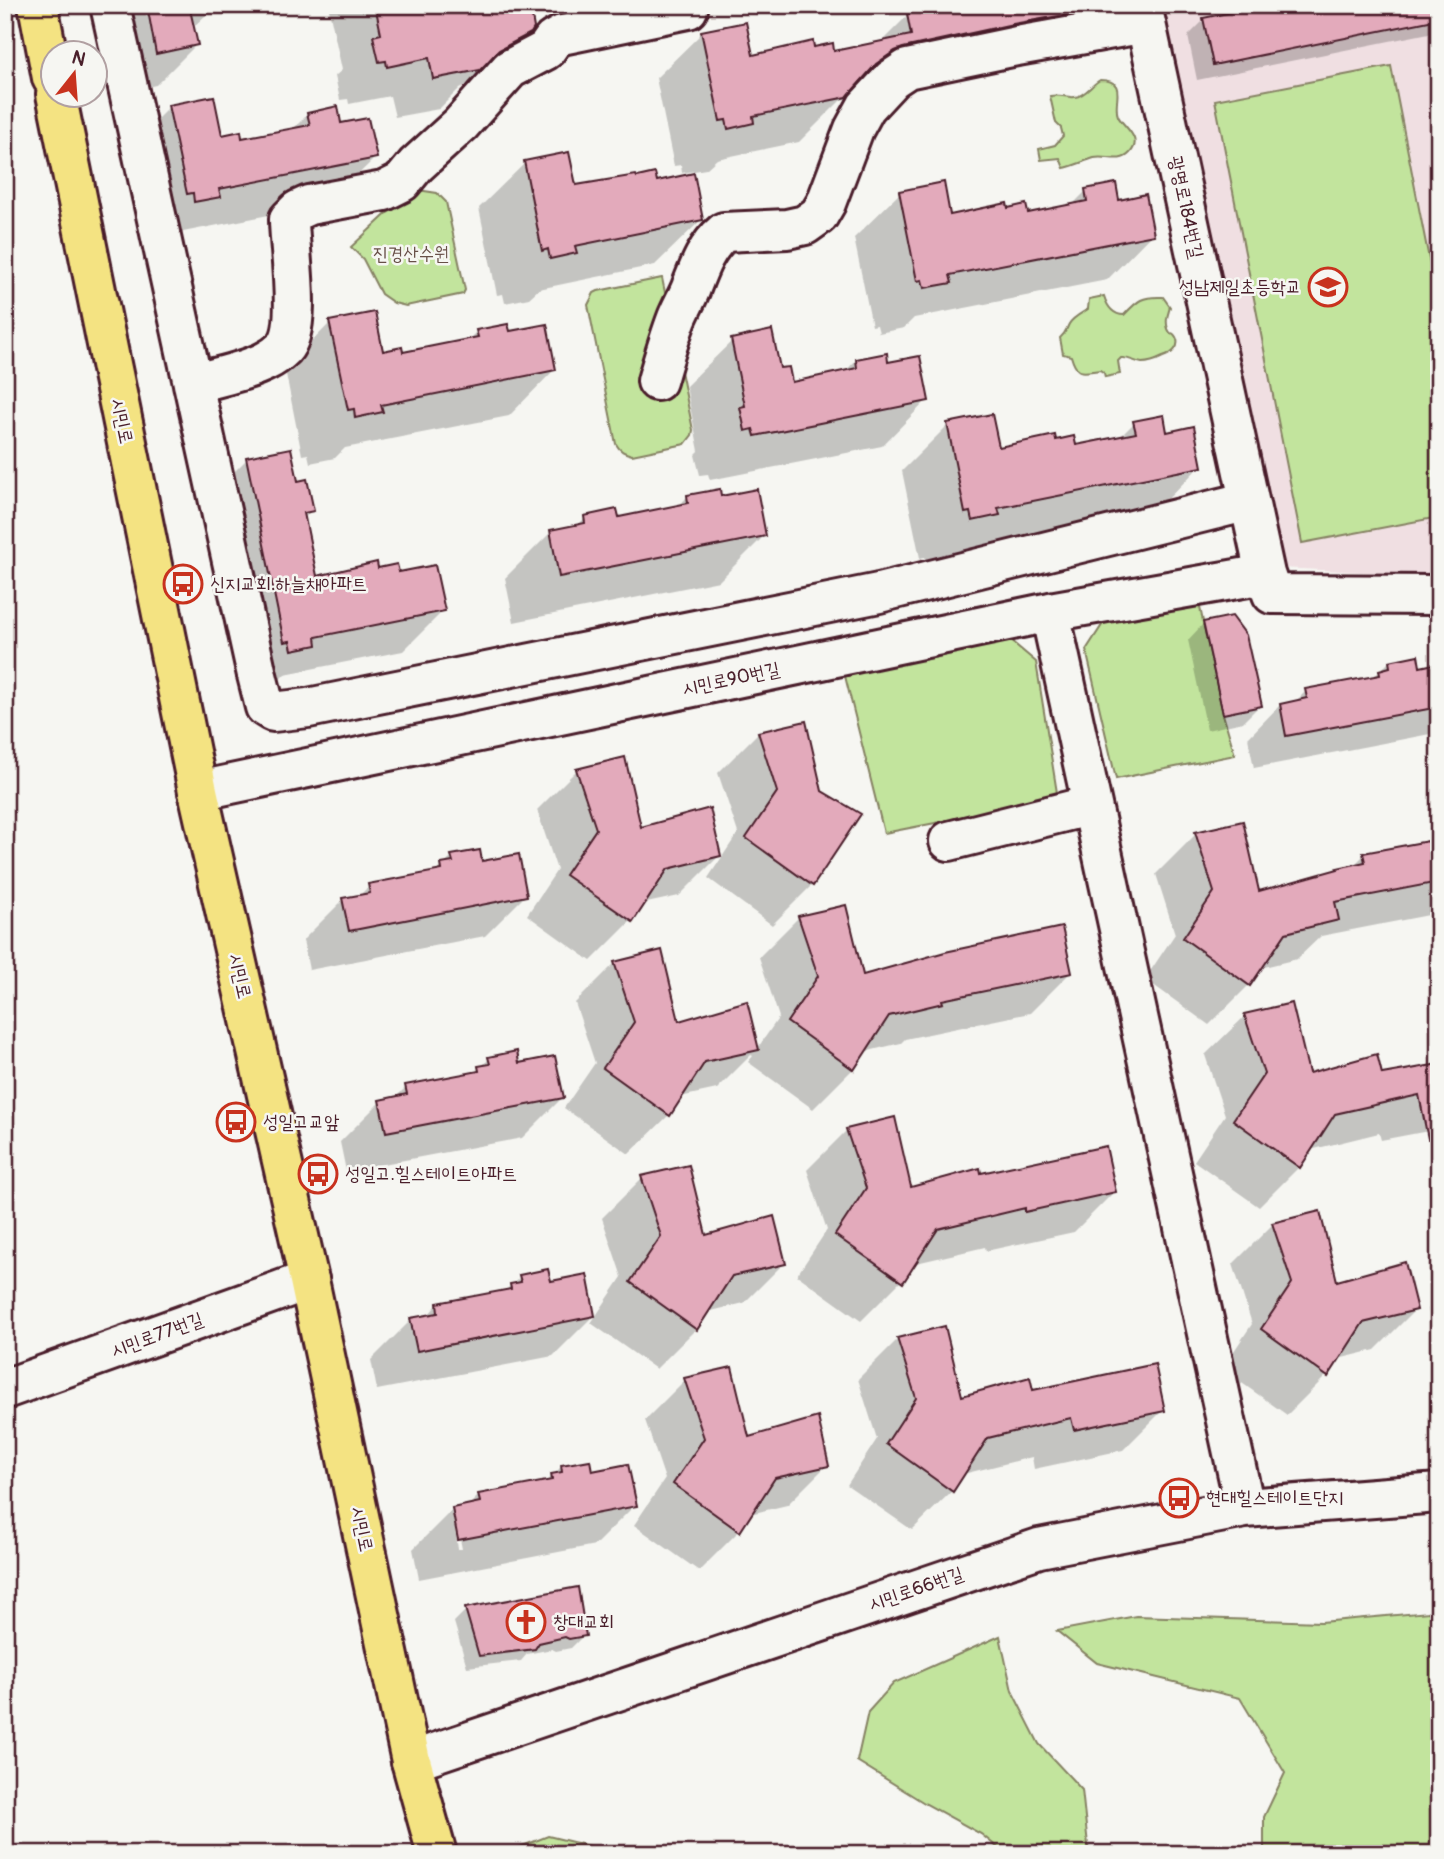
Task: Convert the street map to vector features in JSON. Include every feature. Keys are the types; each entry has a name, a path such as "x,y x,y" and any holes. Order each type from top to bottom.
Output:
{"main road":[{"path":"38,5 44,38"},
{"name":"시민로","path":"59,108 198,791 309,1280 411,1761 437,1854"}],"street":[{"path":"110,5 262,696 265,707 272,712 308,708 879,593 1249,501"},
{"path":"193,384 268,360 285,347 295,312 289,219 298,210 309,205 384,191 402,182 416,165 461,124 510,69 546,50 553,40 562,35 688,9"},
{"path":"657,381 677,317 697,270 716,238 724,232 787,229 805,225 819,215 854,129 866,107 892,79 907,69 1144,14"},
{"name":"광명로184번길","path":"1144,14 1265,574"},
{"path":"1265,574 1272,594 1439,595"},
{"name":"시민로90번길","path":"198,791 1050,612 1265,574"},
{"path":"1050,612 1245,1508"},
{"path":"949,841 1092,805"},
{"name":"시민로77번길","path":"5,1390 309,1280"},
{"name":"시민로66번길","path":"411,1761 1039,1548 1245,1508 1439,1493"}],"shaded area":[{"name":"성남제일초등학교","path":"1152,5 1439,5 1439,576 1282,568"}],"green space":[{"name":"성남제일초등학교","path":"1391,66 1439,310 1439,517 1302,543 1215,100"},
{"path":"1100,80 1109,81 1117,88 1118,116 1134,138 1134,148 1122,158 1094,158 1064,168 1060,158 1041,160 1039,149 1055,145 1063,136 1056,123 1050,96 1079,96"},
{"name":"진경산수원","path":"418,190 437,193 446,202 465,290 463,294 406,306 394,303 381,294 363,259 351,247 410,192"},
{"path":"662,278 693,430 685,444 632,455 622,451 616,444 588,305 598,291"},
{"path":"1104,296 1111,309 1124,315 1141,300 1163,297 1170,307 1167,323 1177,341 1175,350 1156,360 1142,363 1121,358 1118,361 1120,374 1105,377 1100,370 1078,370 1071,356 1063,354 1060,338 1073,319 1088,309 1089,299"},
{"path":"1199,603 1223,714 1235,755 1116,779 1086,650 1106,619"},
{"path":"1004,635 1036,662 1058,799 884,833 844,672"},
{"path":"1439,1611 1439,1854 1264,1854 1264,1817 1285,1773 1240,1698 1097,1663 1057,1631 1136,1616 1321,1622"},
{"path":"1000,1636 1012,1691 1039,1744 1082,1790 1089,1854 1003,1854 981,1834 857,1761 868,1712 894,1683"},
{"path":"548,1836 622,1854 502,1854"}],"building":[{"path":"147,5 189,5 198,45 156,54"},
{"path":"375,5 435,5 436,10 470,5 471,12 504,5 530,5 534,28 531,33 499,50 480,70 433,79 429,58 387,67 386,61 379,62 373,36 381,34"},
{"path":"951,5 1121,5 1013,24 903,48 876,64 847,97 753,116 754,123 728,129 726,120 720,121 701,31 746,22 753,55 813,41 814,47 833,43 834,51 911,35 907,14"},
{"path":"1267,5 1439,5 1439,19 1213,65 1203,18"},
{"path":"214,96 222,135 241,131 242,138 310,125 307,113 338,106 341,123 368,118 377,158 219,189 221,197 194,202 193,193 187,194 168,105"},
{"path":"569,152 576,185 655,173 657,181 694,173 703,220 575,246 577,253 550,259 548,249 542,251 524,161"},
{"path":"944,182 950,215 1007,203 1008,208 1026,204 1028,213 1087,201 1085,189 1116,183 1119,200 1146,194 1154,235 950,275 952,283 924,288 922,280 917,281 899,191"},
{"path":"375,312 383,351 402,347 403,352 478,337 476,330 508,324 510,331 547,324 556,370 381,405 383,412 355,418 354,409 348,410 329,321"},
{"path":"772,330 780,368 789,367 792,382 857,368 856,359 887,353 888,362 920,356 929,401 755,436 753,429 745,431 740,407 745,406 731,339"},
{"path":"992,414 999,447 1055,435 1056,440 1074,436 1076,445 1136,433 1133,421 1164,415 1167,432 1194,426 1202,467 998,508 1000,515 972,521 970,512 965,513 947,423"},
{"path":"291,448 298,481 307,479 314,511 304,513 317,576 377,562 378,568 397,564 399,572 435,565 445,611 316,637 317,645 292,650 290,641 284,642 246,457"},
{"path":"720,489 721,496 757,489 766,536 559,577 550,530 585,523 584,516 617,509 619,517 688,503 687,495"},
{"path":"1232,616 1246,635 1262,706 1223,714 1203,622"},
{"path":"1418,655 1420,667 1439,663 1439,707 1286,736 1280,704 1307,698 1305,689 1380,675 1379,670 1390,667 1389,661"},
{"path":"806,721 822,791 861,814 813,886 746,838 777,792 758,732"},
{"path":"625,757 641,827 710,808 721,856 668,869 633,922 565,875 596,829 576,769"},
{"path":"1243,821 1259,891 1365,862 1363,853 1439,839 1439,882 1335,902 1339,920 1286,933 1250,986 1183,938 1214,892 1195,832"},
{"path":"480,850 482,861 519,854 527,896 349,931 342,898 370,893 368,884 442,870 441,864 453,862 451,855"},
{"path":"846,905 863,975 945,952 1062,927 1072,973 942,1000 943,1003 889,1016 854,1070 787,1022 818,976 798,916"},
{"path":"662,950 679,1021 747,1001 759,1050 705,1062 670,1116 603,1068 634,1022 614,962"},
{"path":"1292,1003 1309,1073 1377,1054 1382,1074 1439,1064 1439,1138 1428,1139 1419,1095 1335,1114 1300,1168 1233,1120 1264,1074 1244,1014"},
{"path":"517,1051 519,1063 555,1056 564,1098 386,1132 379,1100 407,1094 405,1085 479,1071 478,1066 490,1064 488,1057"},
{"path":"895,1117 911,1187 980,1168 981,1173 1106,1146 1116,1192 1025,1212 1025,1208 938,1229 903,1283 835,1235 866,1188 846,1129"},
{"path":"689,1165 706,1235 774,1216 786,1264 732,1276 697,1330 630,1282 661,1236 641,1176"},
{"path":"1320,1211 1337,1281 1405,1262 1417,1310 1363,1323 1328,1377 1261,1329 1292,1283 1272,1223"},
{"path":"548,1269 551,1281 587,1274 595,1316 417,1351 410,1318 438,1313 437,1303 511,1289 510,1284 521,1282 519,1275"},
{"path":"945,1326 962,1396 1030,1377 1033,1390 1155,1364 1165,1411 1074,1430 1071,1418 988,1438 953,1492 886,1444 916,1398 897,1338"},
{"path":"732,1367 749,1437 818,1417 829,1466 775,1478 740,1532 673,1484 704,1438 684,1378"},
{"path":"590,1460 592,1471 628,1464 637,1506 458,1540 452,1508 480,1502 478,1494 552,1480 551,1474 562,1472 561,1465"},
{"name":"창대교회","path":"578,1587 586,1636 569,1639 565,1637 539,1643 535,1649 479,1656 465,1608"}],"place":[{"name":"성남제일초등학교","path":"1328,287"},
{"name":"신지교회.하늘채아파트","path":"183,584"},
{"name":"성일고교앞","path":"236,1122"},
{"name":"성일고.힐스테이트아파트","path":"318,1174"},
{"name":"현대힐스테이트단지","path":"1179,1498"},
{"name":"창대교회","path":"526,1622"}]}
